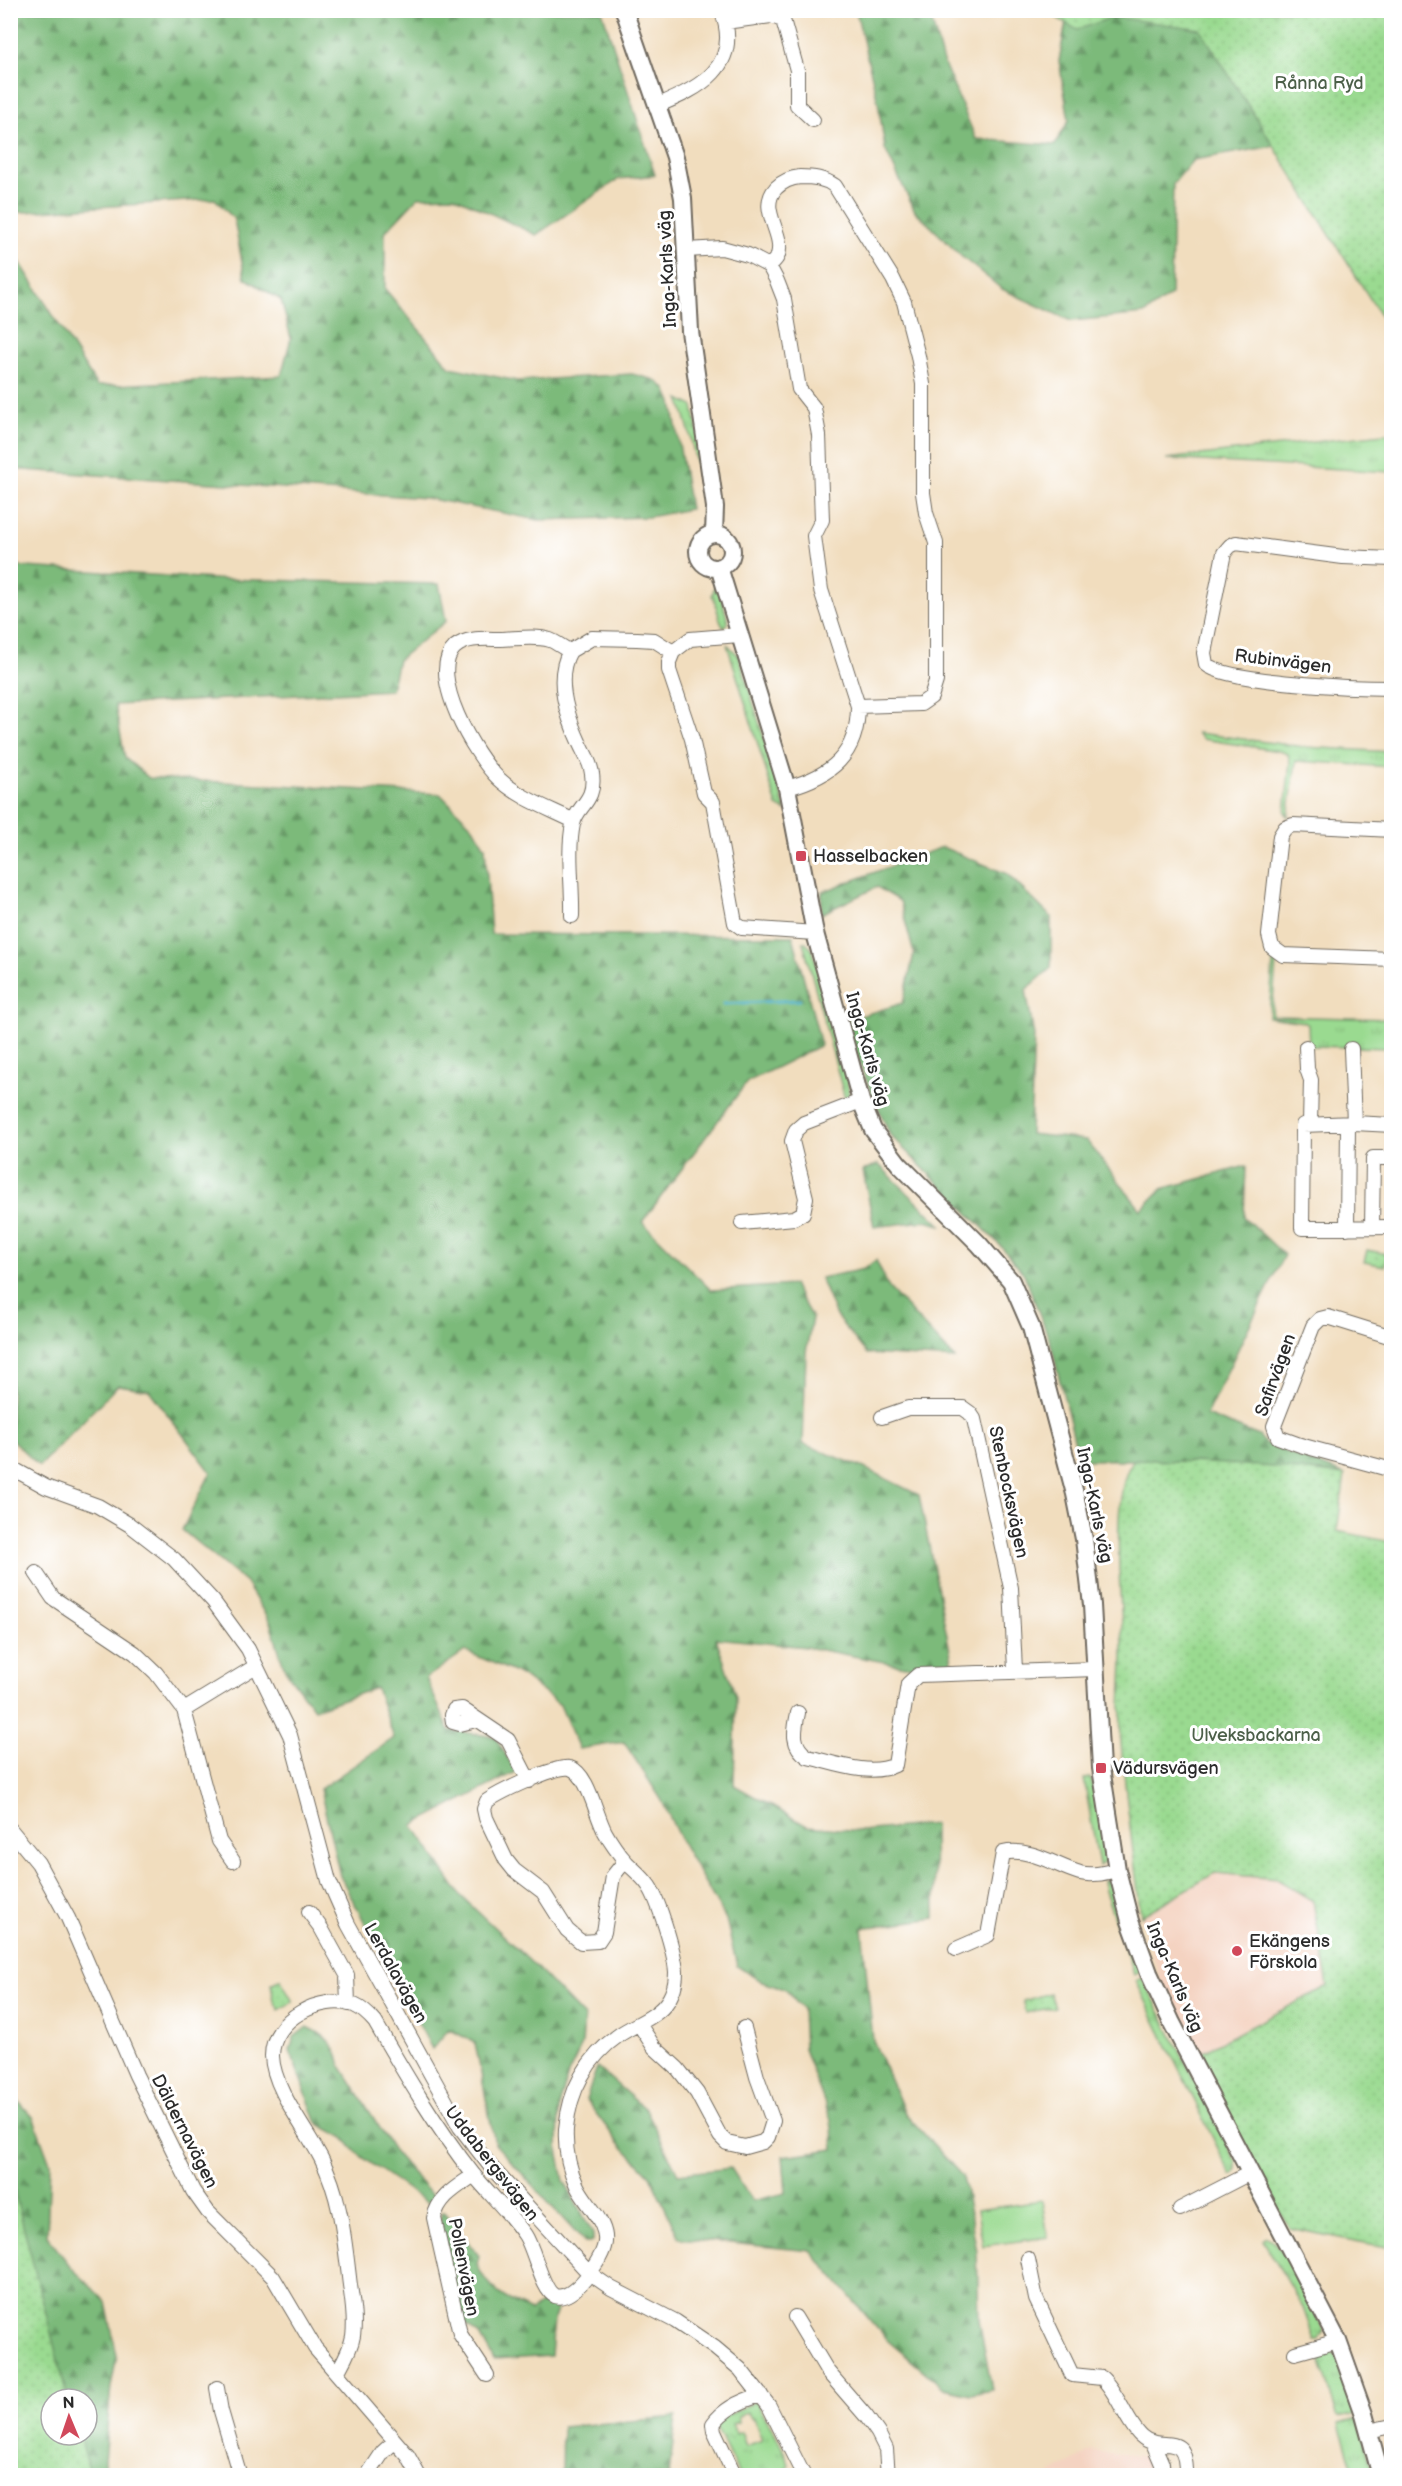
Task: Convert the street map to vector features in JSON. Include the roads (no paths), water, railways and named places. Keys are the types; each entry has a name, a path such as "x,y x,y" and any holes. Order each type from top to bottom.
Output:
{"street":[{"name":"Inga-Karls väg","path":"624,10 675,157 683,198 690,331 715,507 714,534 704,538 699,546 700,557 705,565 719,567 787,788 815,933 861,1101 873,1130 899,1164 995,1261 1011,1281 1021,1300 1031,1327 1082,1528 1092,1596 1101,1768 1117,1870 1130,1921 1149,1973 1172,2023 1338,2341 1381,2475"},
{"path":"656,106 688,93 716,72 727,36 723,16 786,14 785,24 797,70 797,105 813,120"},
{"path":"770,266 778,256 778,242 771,219 770,204 773,191 784,180 796,177 827,180 840,192 893,279 904,302 918,356 923,384 923,493 926,513 936,543 936,681 931,697 921,704 858,706"},
{"path":"686,250 722,248 748,255 770,266 784,299 800,389 814,408 819,435 822,520 814,536 816,564 820,590 858,706 858,724 852,744 836,765 814,780 787,788"},
{"name":"Rubinvägen","path":"1392,559 1343,557 1236,543 1224,553 1204,653 1206,664 1212,670 1248,677 1297,684 1392,688"},
{"path":"739,635 690,639 673,652 669,662 672,681 692,739 704,793 713,802 735,923 742,928 815,933"},
{"path":"573,916 571,847 574,821 591,792 592,774 567,710 562,672 570,651 592,638 654,640 673,652"},
{"path":"570,651 549,640 477,639 455,647 448,657 446,671 458,716 486,766 522,796 574,821"},
{"path":"1392,830 1293,825 1285,828 1280,836 1269,935 1272,947 1283,955 1392,959"},
{"path":"1306,1047 1307,1069 1311,1080 1310,1124"},
{"path":"1347,1228 1351,1049"},
{"path":"742,1223 794,1218 803,1213 806,1198 792,1141 796,1130 804,1123 861,1101"},
{"path":"1392,1125 1304,1125 1302,1228 1392,1227"},
{"path":"1372,1227 1373,1158 1392,1158"},
{"name":"Safirvägen","path":"1392,1337 1328,1317 1320,1319 1312,1326 1274,1426 1278,1437 1392,1470"},
{"name":"Stenbocksvägen","path":"882,1417 908,1408 963,1408 974,1419 1011,1588 1015,1670"},
{"name":"Lerdalavägen","path":"10,1467 46,1487 98,1506 130,1525 174,1559 213,1601 248,1649 290,1735 329,1881 348,1924 432,2078 466,2135 491,2166 589,2273 611,2288 675,2320 740,2369 761,2395 804,2475"},
{"path":"36,1573 53,1598 135,1653 156,1673 184,1710 219,1841 233,1861"},
{"path":"184,1710 256,1666"},
{"path":"798,1713 794,1734 796,1746 800,1752 818,1760 871,1770 884,1770 895,1765 906,1696 912,1679 925,1674 1096,1669"},
{"path":"476,1720 508,1740 529,1781"},
{"path":"589,2273 604,2249 606,2238 604,2229 582,2195 571,2169 566,2132 568,2114 579,2079 589,2063 619,2034 639,2024 663,2007 672,1995 676,1971 656,1899 648,1885 625,1861 605,1831 584,1781 578,1774 570,1768 557,1769 487,1801 484,1809 486,1818 506,1860 514,1870 543,1892 576,1939 581,1942 598,1941 604,1932 614,1876 625,1861"},
{"name":"Däldernavägen","path":"10,1830 38,1863 68,1918 136,2075 193,2191 208,2212 273,2277 315,2348 408,2456 419,2475"},
{"path":"956,1949 988,1935 1003,1853 1010,1851 1042,1857 1081,1873 1098,1875 1117,1870"},
{"path":"309,1912 321,1928 347,1975 348,2004 328,2003 311,2007 296,2015 283,2026 276,2039 272,2055 281,2087 331,2178 339,2207 354,2316 353,2336 337,2373"},
{"name":"Uddabergsvägen","path":"348,2004 366,2012 375,2022 443,2134 474,2175 526,2236 538,2260 547,2290 555,2296 565,2296 574,2292 589,2273"},
{"path":"639,2024 654,2047 678,2068 697,2093 720,2136 733,2146 745,2147 763,2142 768,2137 773,2121 757,2077 744,2028"},
{"path":"1180,2209 1251,2173"},
{"name":"Pollenvägen","path":"474,2175 443,2198 436,2208 434,2218 460,2334 487,2375"},
{"path":"1028,2259 1036,2299 1072,2374 1102,2378 1141,2436 1154,2443 1172,2444 1181,2450 1186,2459 1186,2475"},
{"path":"795,2317 828,2372 878,2433 886,2449 888,2475"},
{"path":"1295,2353 1338,2341"},
{"path":"217,2388 221,2411 240,2475"},
{"path":"735,2475 714,2431 713,2424 728,2409 761,2395"},
{"path":"1368,2431 1392,2426"},
{"path":"367,2475 383,2452 394,2442"},
{"path":"1154,2443 1164,2475"}],"waterway":[{"path":"723,1004 800,1000"}],"place":[{"name":"Hasselbacken","path":"801,856"},
{"name":"Vädursvägen","path":"1101,1768"},
{"name":"Ekängens Förskola","path":"1237,1951"}],"park label":[{"name":"Rånna Ryd","path":"1319,83"},
{"name":"Ulveksbackarna","path":"1256,1735"}]}
